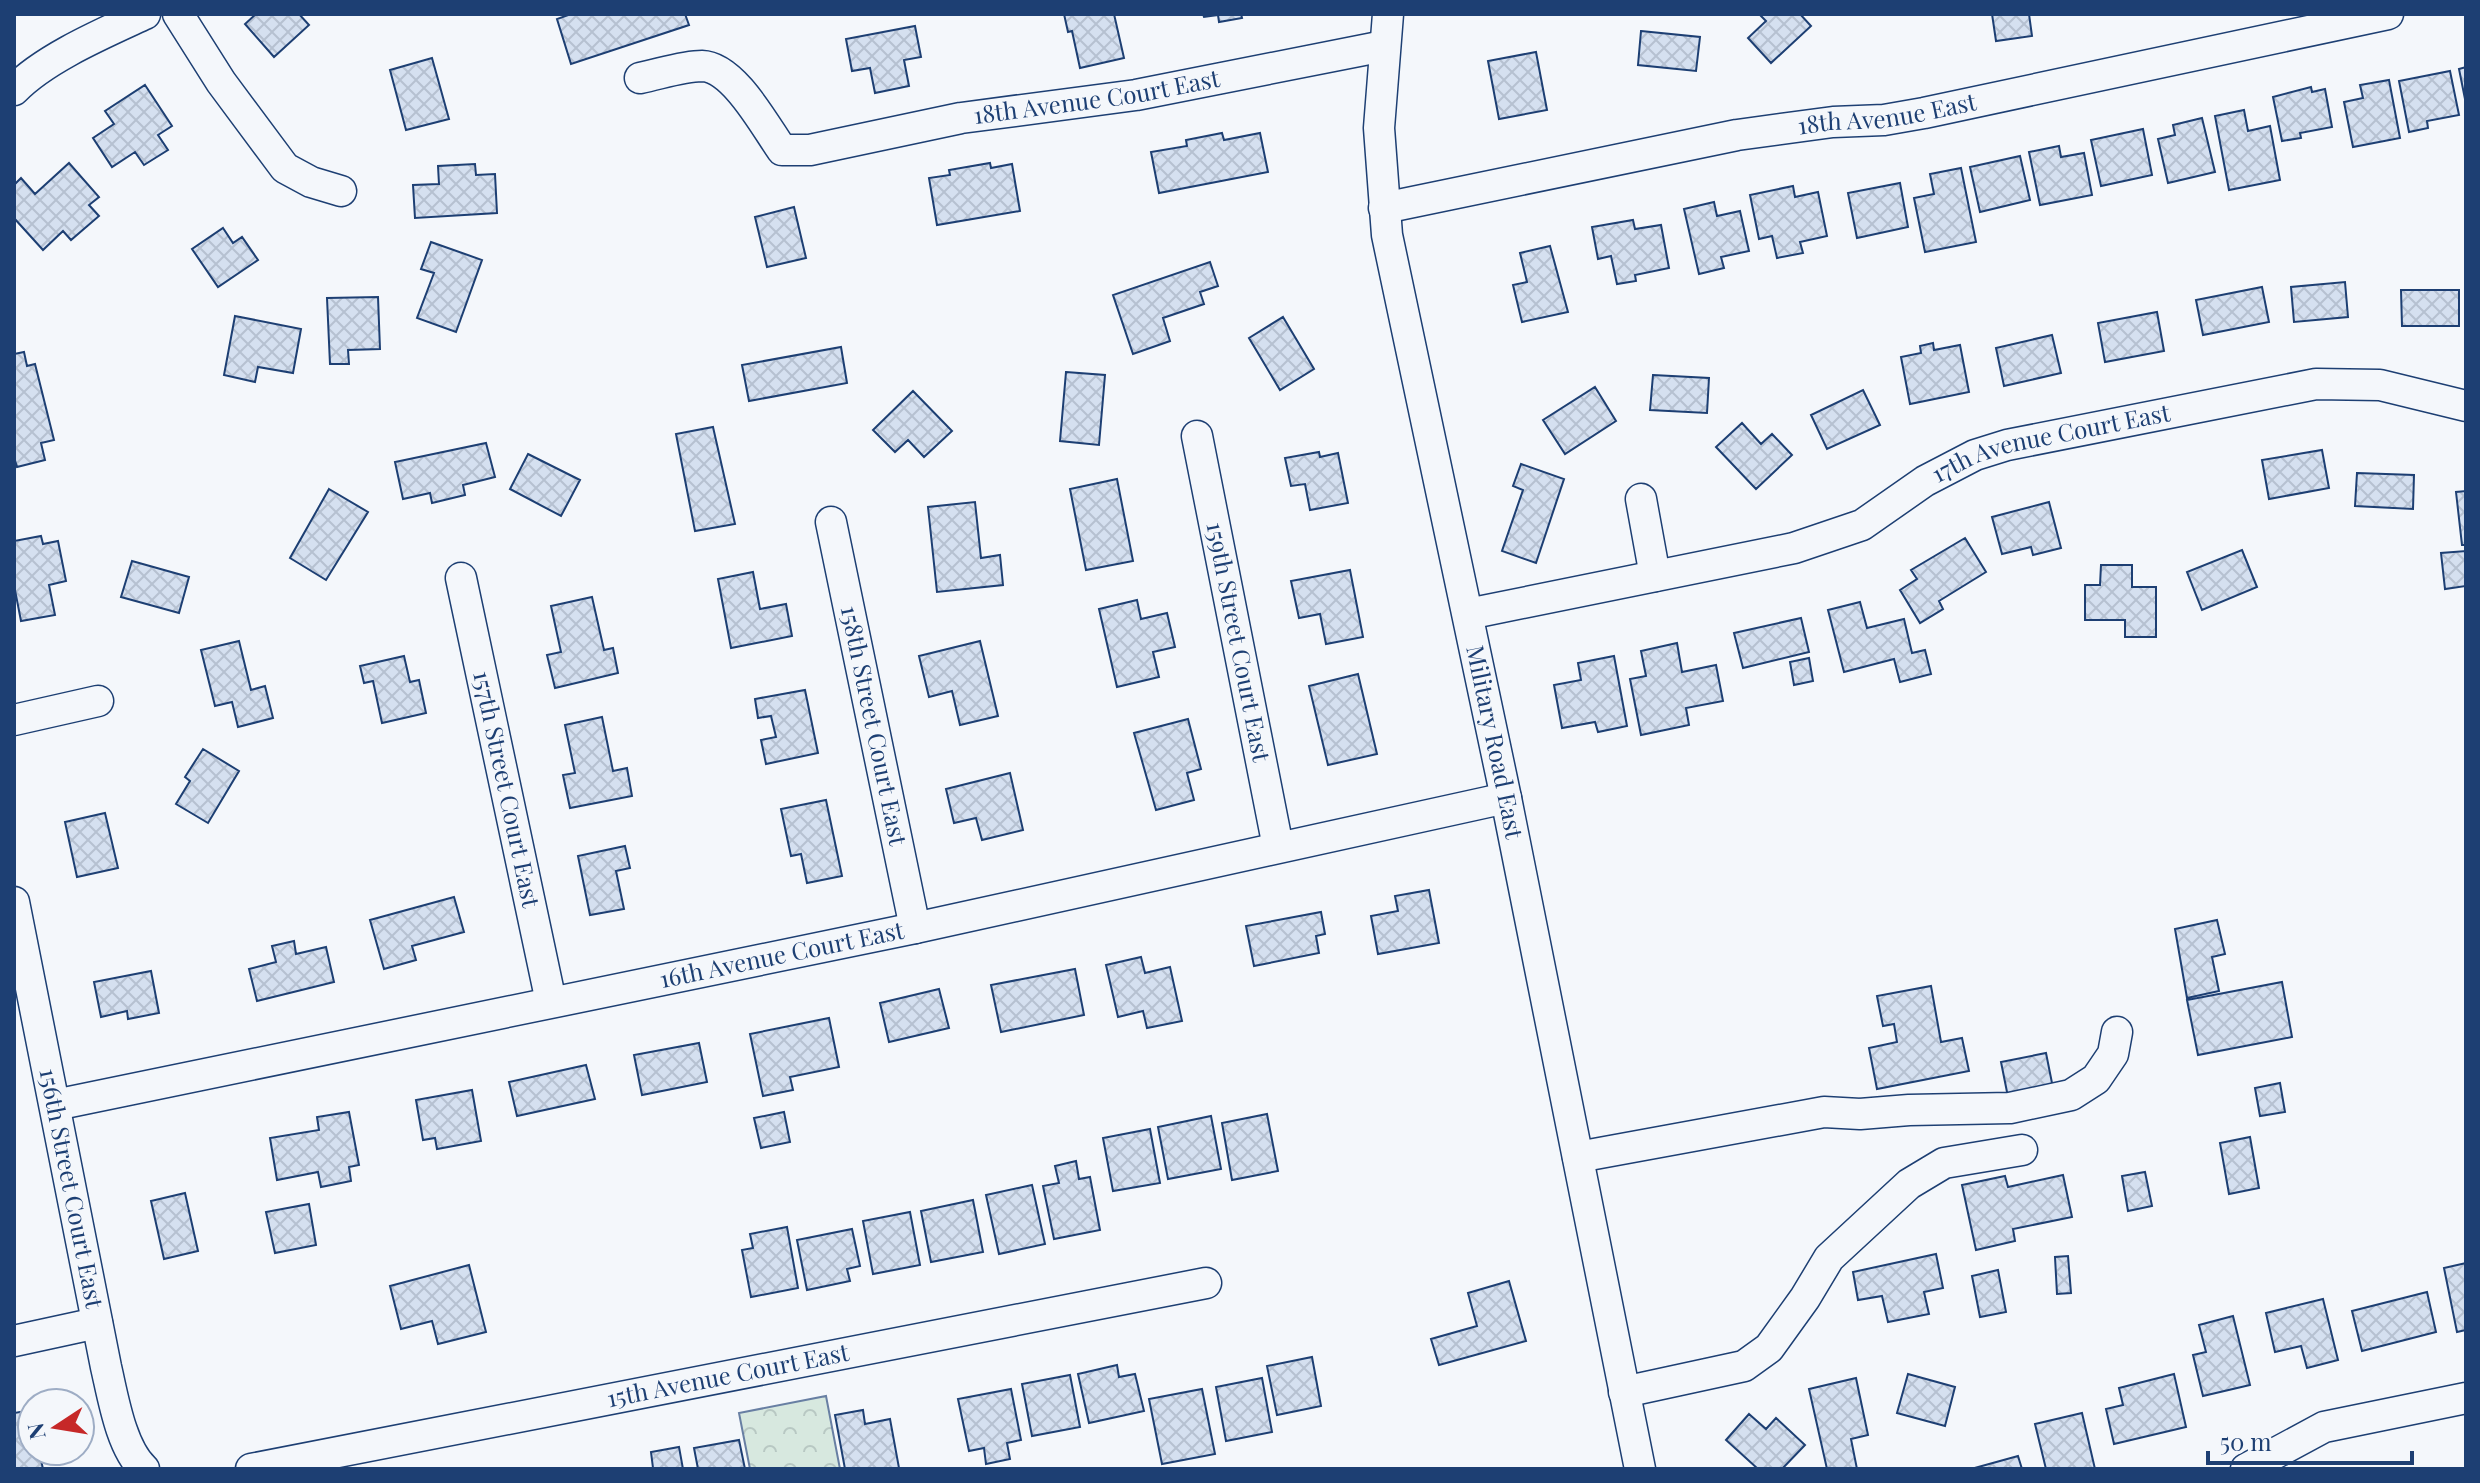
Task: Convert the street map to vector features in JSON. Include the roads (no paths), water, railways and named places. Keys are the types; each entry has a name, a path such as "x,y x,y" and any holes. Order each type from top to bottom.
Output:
{"street":[{"path":"18,78 145,14"},
{"path":"178,14 221,82 285,168 311,182 341,191"},
{"name":"Military Road East","path":"1388,14 1379,128 1387,235 1506,798 1640,1469"},
{"name":"18th Avenue East","path":"1384,208 1737,135 1924,113 2388,14"},
{"name":"18th Avenue Court East","path":"640,78 703,66 721,71 736,85 782,150 810,150 961,118 1136,95 1384,46"},
{"name":"17th Avenue Court East","path":"1468,614 1794,548 1862,525 1925,481 1975,455 2007,445 2316,384 2380,385 2466,406"},
{"name":"159th Street Court East","path":"1197,436 1278,847"},
{"path":"1641,499 1655,576"},
{"name":"158th Street Court East","path":"831,522 915,928"},
{"name":"157th Street Court East","path":"461,578 551,1002"},
{"path":"14,720 98,701"},
{"name":"16th Avenue Court East","path":"55,1105 915,928 1506,798"},
{"name":"156th Street Court East","path":"14,902 117,1415 131,1449 144,1469"},
{"path":"1578,1157 1824,1112 1860,1114 1995,1109 2071,1095 2096,1079 2113,1054 2117,1032"},
{"path":"1624,1392 1744,1366 1769,1348 1829,1258 1909,1184 1944,1163 2022,1150"},
{"name":"15th Avenue Court East","path":"251,1469 1206,1283"},
{"path":"14,1341 97,1323"},
{"path":"2246,1469 2324,1427 2466,1398"}]}
